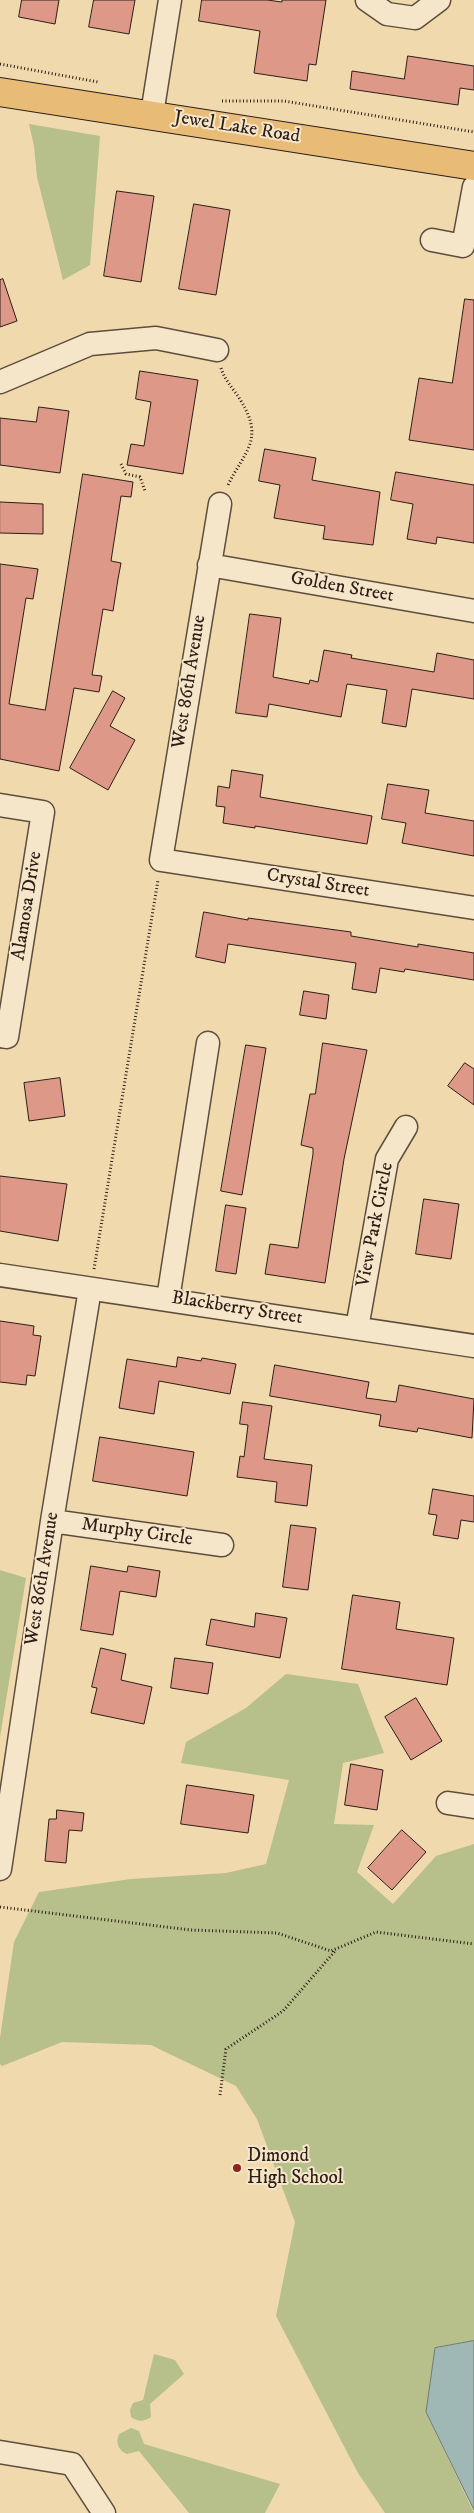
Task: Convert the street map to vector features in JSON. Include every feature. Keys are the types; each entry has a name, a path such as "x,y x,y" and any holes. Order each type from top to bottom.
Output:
{"main road":[{"name":"Jewel Lake Road","path":"0,92 152,114 474,166"}],"street":[{"path":"152,114 170,0"},
{"path":"367,0 387,14 415,18 439,0"},
{"path":"432,240 469,247 474,187"},
{"path":"0,382 90,344 156,338 217,350"},
{"name":"West 86th Avenue","path":"161,860 220,504"},
{"name":"Golden Street","path":"209,565 474,611"},
{"name":"Alamosa Drive","path":"0,805 43,812 7,1037 0,1036"},
{"name":"Crystal Street","path":"161,860 474,908"},
{"path":"168,1299 208,1044"},
{"name":"View Park Circle","path":"358,1328 387,1159 406,1127"},
{"name":"Blackberry Street","path":"0,1275 474,1346"},
{"name":"West 86th Avenue","path":"0,1869 52,1521 90,1289"},
{"name":"Murphy Circle","path":"52,1521 222,1545"},
{"path":"448,1803 474,1807"},
{"path":"0,2452 72,2464 104,2513"}],"path":[{"path":"0,64 107,83"},
{"path":"219,101 284,101 474,132"},
{"path":"217,350 223,374 244,408 251,426 252,439 249,450 232,476 220,504"},
{"path":"121,464 126,474 140,477 145,491"},
{"path":"90,1289 161,860"},
{"path":"0,1907 191,1930 277,1933 330,1951 376,1932 474,1944"},
{"path":"220,2095 226,2049 283,2011 338,1948"}],"green space":[{"path":"29,124 100,136 90,265 63,280 37,177 34,146"},
{"path":"0,1570 26,1578 0,1737"},
{"path":"286,1674 358,1684 384,1753 343,1763 334,1824 374,1825 357,1872 393,1904 436,1856 474,1844 474,2341 435,2348 426,2412 474,2513 385,2513 358,2473 276,2316 295,2222 257,2119 236,2086 151,2045 62,2042 2,2066 0,2064 0,2038 14,1942 39,1892 131,1879 226,1873 266,1864 289,1780 181,1763 186,1742 246,1708"},
{"path":"154,2354 175,2360 184,2374 150,2404 151,2417 139,2421 131,2417 130,2410 133,2403 143,2400"},
{"path":"131,2428 139,2431 144,2444 280,2484 265,2513 189,2513 139,2451 127,2454 120,2449 117,2440 119,2434"}],"water":[{"path":"474,2341 474,2510 426,2412 435,2348"}],"building":[{"path":"22,0 59,0 55,24 19,17"},
{"path":"94,0 135,0 129,34 89,27"},
{"path":"202,0 267,0 282,2 282,0 326,0 316,65 309,64 307,81 254,73 260,31 199,21"},
{"path":"408,56 474,66 474,90 460,88 458,105 350,89 352,71 404,79"},
{"path":"117,191 154,196 141,282 104,276"},
{"path":"194,204 230,210 216,295 179,289"},
{"path":"3,279 17,321 0,327 0,280"},
{"path":"465,299 474,300 474,450 409,440 419,378 452,383"},
{"path":"140,371 198,380 183,474 127,465 131,444 144,446 151,402 136,399"},
{"path":"39,407 69,411 60,473 0,465 0,418 36,422"},
{"path":"265,449 316,458 312,480 380,492 373,545 323,539 325,526 274,518 280,485 259,481"},
{"path":"396,472 474,485 474,543 437,537 436,544 407,539 413,504 391,500"},
{"path":"83,474 133,482 131,497 121,496 111,561 121,563 113,611 103,609 92,675 102,676 99,692 74,688 59,771 0,759 0,564 38,569 33,599 26,598 9,704 45,710"},
{"path":"0,502 43,504 43,534 0,533"},
{"path":"250,614 281,618 273,677 309,684 310,680 318,682 324,650 352,655 351,658 434,672 437,653 474,660 474,699 412,689 406,727 382,723 387,690 347,684 341,717 269,704 267,717 236,713"},
{"path":"113,691 125,698 110,726 135,740 108,790 70,768"},
{"path":"232,770 263,775 260,797 372,816 367,844 255,826 255,828 223,823 225,807 216,806 218,786 229,788"},
{"path":"388,784 429,790 425,813 474,821 474,856 402,843 406,823 382,819"},
{"path":"204,912 248,920 248,918 351,932 351,936 418,947 418,944 474,953 474,980 405,969 404,972 380,968 376,993 352,989 356,963 228,944 225,963 196,957"},
{"path":"304,991 329,995 326,1019 300,1015"},
{"path":"323,1043 367,1050 344,1159 325,1283 265,1274 270,1244 298,1248 313,1154 313,1148 301,1145 310,1094 315,1094"},
{"path":"246,1045 266,1048 242,1195 221,1191"},
{"path":"465,1063 474,1069 474,1105 448,1086"},
{"path":"60,1078 65,1116 29,1121 24,1083"},
{"path":"0,1176 67,1184 58,1241 0,1231"},
{"path":"424,1199 459,1204 451,1259 416,1254"},
{"path":"226,1205 246,1208 236,1274 216,1271"},
{"path":"0,1321 34,1326 33,1335 41,1336 35,1376 27,1375 26,1385 0,1382"},
{"path":"178,1357 201,1361 202,1358 236,1364 230,1394 159,1381 154,1414 119,1408 127,1359 176,1367"},
{"path":"275,1365 369,1382 366,1398 396,1402 399,1385 474,1399 472,1438 418,1428 417,1432 379,1426 381,1415 270,1396"},
{"path":"243,1402 272,1406 264,1459 312,1465 307,1506 275,1502 277,1482 237,1477 240,1456 244,1457 248,1425 240,1424"},
{"path":"100,1437 194,1452 187,1496 93,1481"},
{"path":"433,1489 474,1496 474,1522 461,1520 458,1539 433,1535 437,1515 429,1514"},
{"path":"291,1525 316,1528 308,1590 283,1587"},
{"path":"91,1566 127,1572 128,1566 160,1571 156,1597 120,1591 113,1635 81,1630"},
{"path":"353,1595 400,1602 396,1629 454,1638 447,1685 342,1669"},
{"path":"256,1613 287,1618 280,1658 206,1645 211,1619 254,1627"},
{"path":"101,1648 126,1654 121,1680 152,1687 144,1724 91,1713 97,1688 92,1687"},
{"path":"175,1658 213,1663 208,1694 171,1688"},
{"path":"416,1698 442,1741 411,1760 385,1717"},
{"path":"351,1764 383,1770 377,1810 345,1805"},
{"path":"187,1785 254,1795 248,1833 181,1824"},
{"path":"57,1810 84,1813 82,1831 69,1830 66,1863 45,1861 49,1819 56,1819"},
{"path":"402,1830 426,1852 392,1890 368,1868"}],"place":[{"name":"Dimond High School","path":"237,2168"}]}
